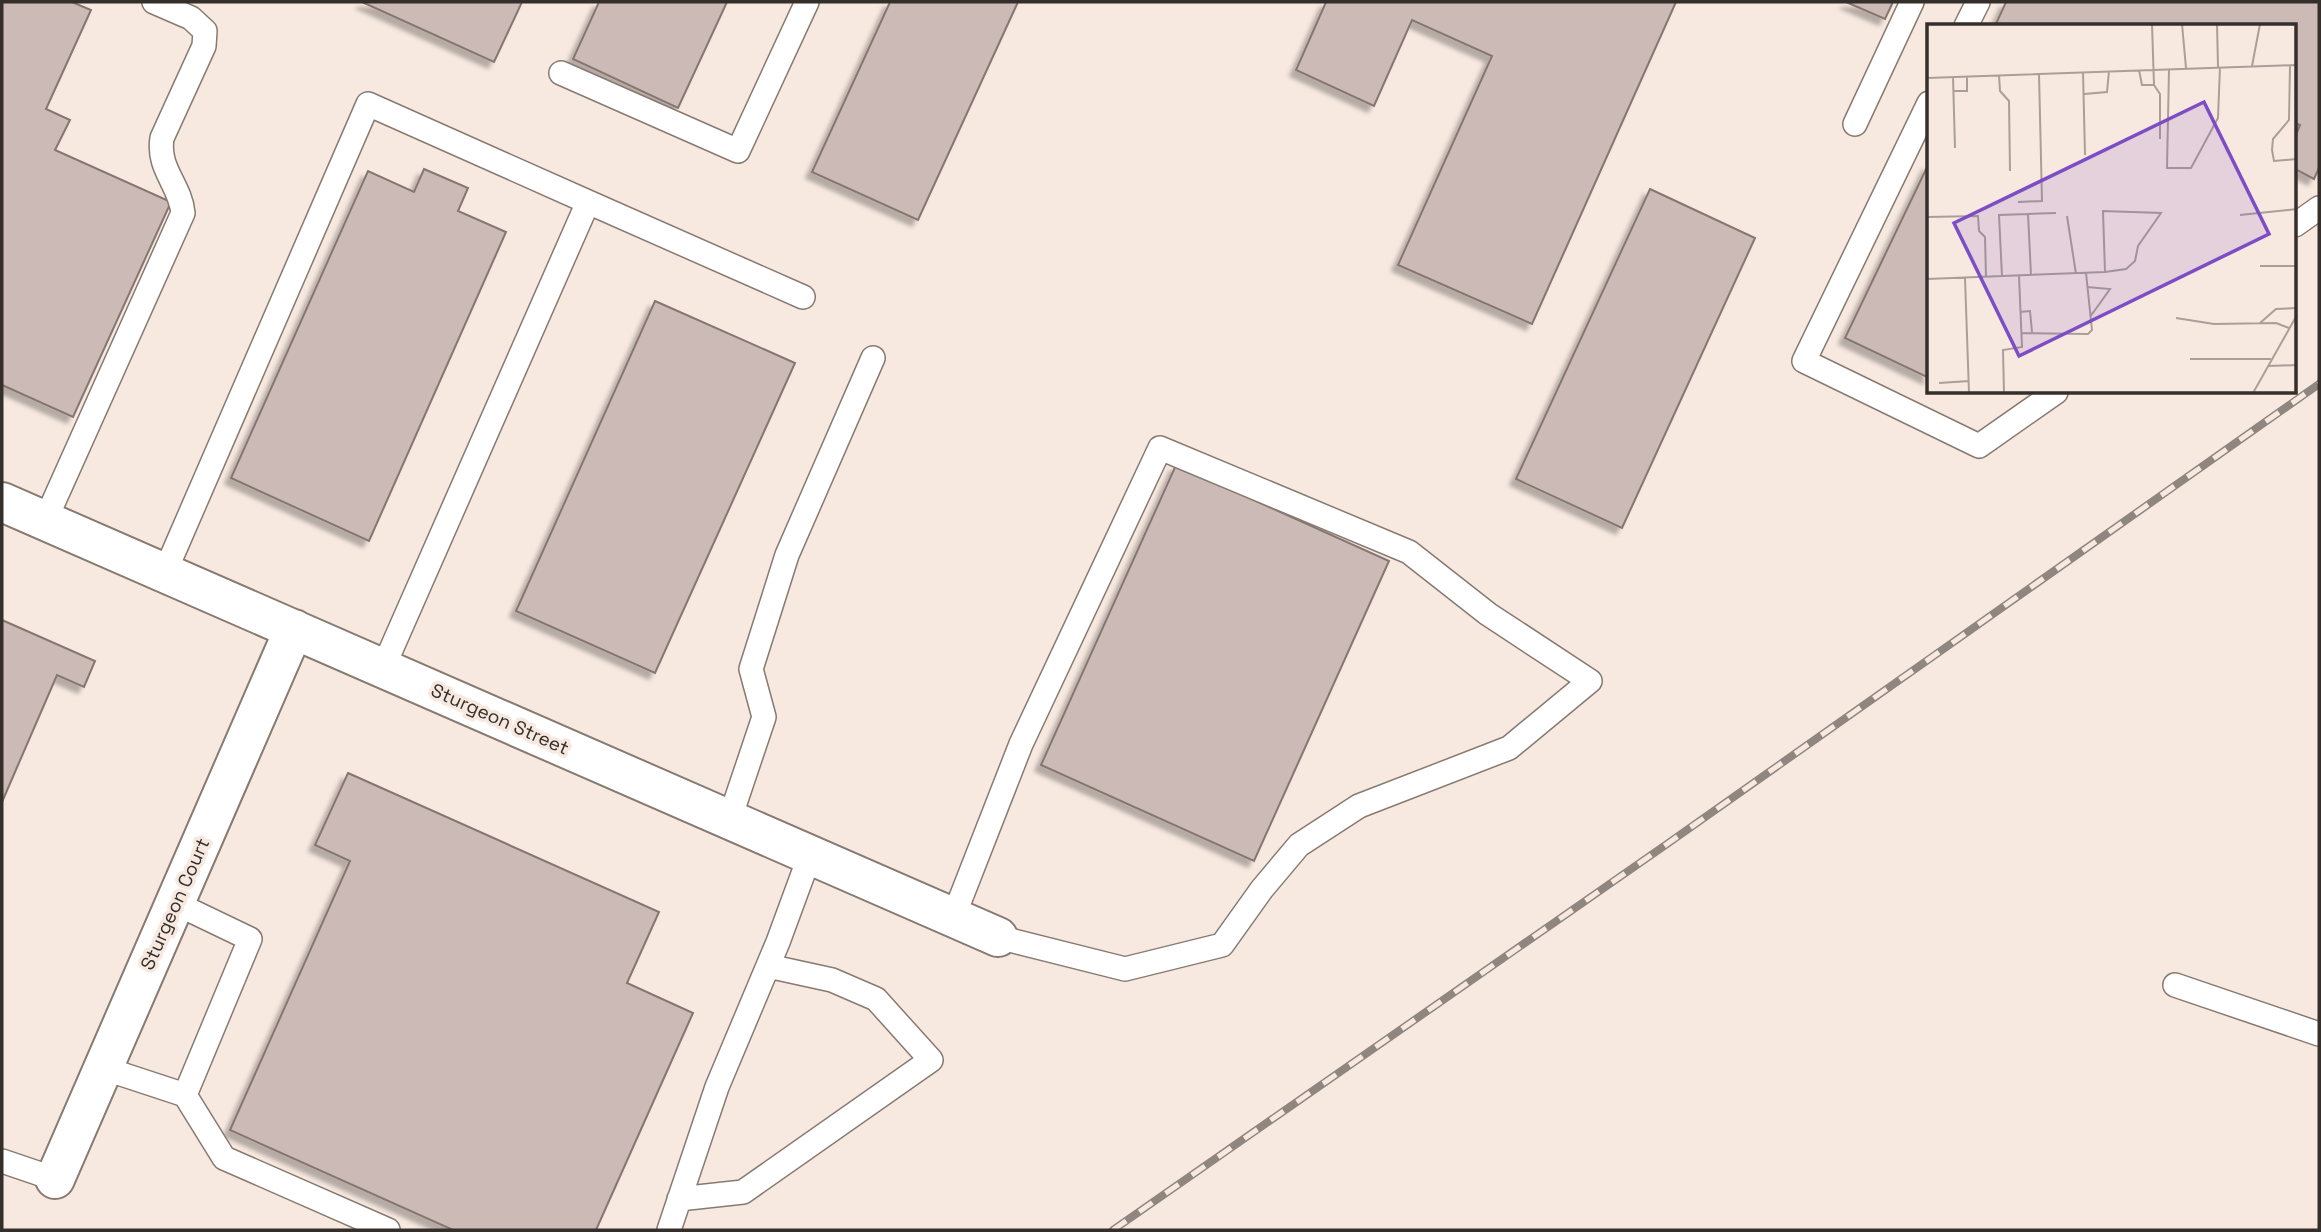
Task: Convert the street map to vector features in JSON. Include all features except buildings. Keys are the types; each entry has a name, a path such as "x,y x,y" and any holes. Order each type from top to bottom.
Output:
{"street":[{"name":"Sturgeon Street","path":"2,502 998,937"},
{"name":"Sturgeon Court","path":"55,1179 294,629"}],"lane":[{"path":"45,521 184,213 182,199 164,167 160,152 162,138 204,46 205,31 191,18 154,2"},
{"path":"561,74 738,151 807,2"},
{"path":"1855,124 1913,2"},
{"path":"1967,24 1978,2"},
{"path":"165,572 368,104 803,297"},
{"path":"1927,107 1804,361 1979,446 2053,394"},
{"path":"383,668 587,202"},
{"path":"2296,224 2319,208"},
{"path":"729,821 764,717 751,669 787,555 873,358"},
{"path":"953,918 1021,744 1160,449 1409,552 1488,614 1590,681 1509,748 1359,806 1299,845 1262,889 1222,945 1125,969 998,937"},
{"path":"669,1230 717,1087 768,966 810,855"},
{"path":"175,903 250,939 184,1096"},
{"path":"679,1199 743,1192 931,1060 876,999 832,980 768,966"},
{"path":"2175,985 2319,1034"},
{"path":"103,1068 184,1096 224,1158 388,1230"},
{"path":"2,1161 55,1179"}],"railway":[{"path":"1113,1230 1667,844 2319,384"}]}
